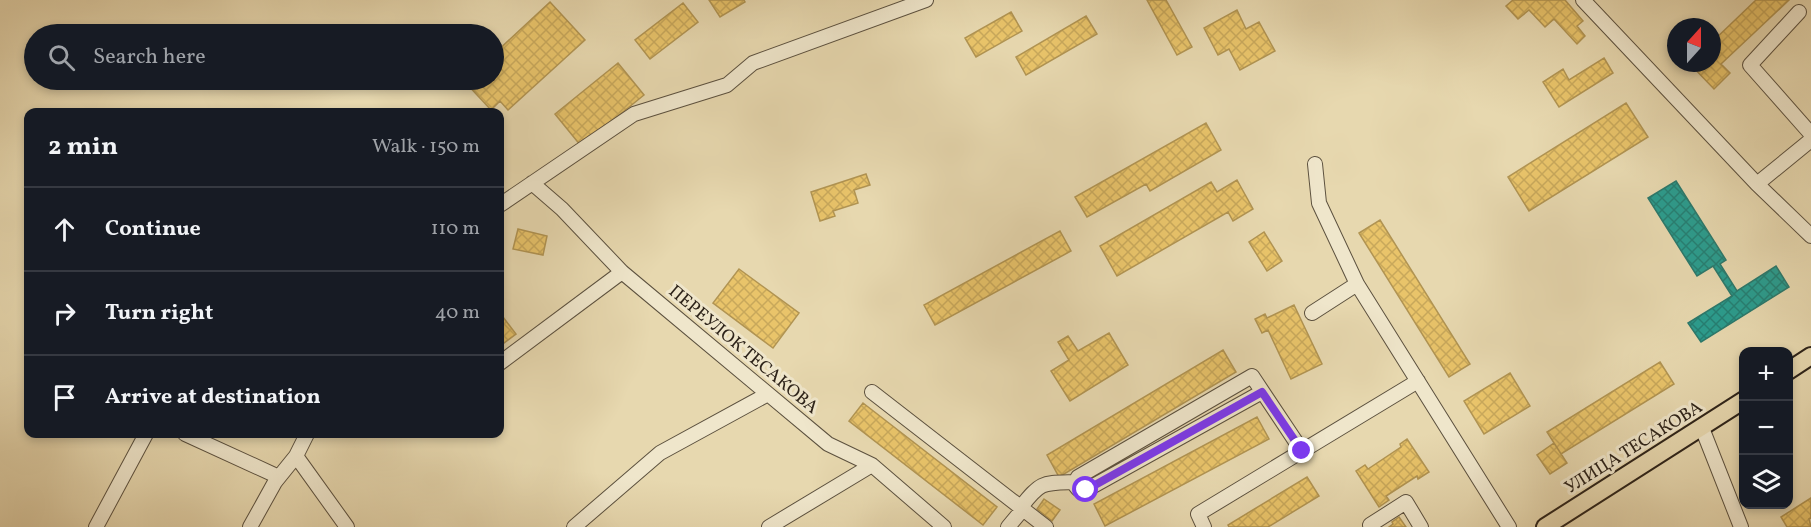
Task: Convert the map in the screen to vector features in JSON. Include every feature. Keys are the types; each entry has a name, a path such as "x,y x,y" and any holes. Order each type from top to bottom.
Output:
{"main road":[{"path":"1793,368 1811,356"},
{"name":"УЛИЦА ТЕСАКОВА","path":"1545,527 1742,401"}],"street":[{"path":"504,202 634,114 726,85 753,63 926,0"},
{"path":"1583,0 1757,184 1811,236"},
{"path":"1799,12 1750,65 1811,134"},
{"path":"1757,184 1811,140"},
{"path":"1315,164 1319,203 1357,284 1509,527"},
{"name":"ПЕРЕУЛОК ТЕСАКОВА","path":"532,183 562,209 622,272 768,394 828,444 872,465 944,527"},
{"path":"504,360 622,272"},
{"path":"1312,313 1357,284"},
{"path":"1008,527 1033,492 1044,483 1075,482 1078,477 1252,376 1302,451"},
{"path":"1204,527 1198,514 1418,381"},
{"path":"872,392 1046,527"},
{"path":"574,527 660,453 768,394"},
{"path":"1702,428 1741,527"},
{"path":"96,527 144,438"},
{"path":"194,438 279,477"},
{"path":"249,527 279,477 296,456 305,438"},
{"path":"296,456 347,527"},
{"path":"769,527 872,465"},
{"path":"1371,525 1406,502 1421,527"}],"building: Homes":[{"path":"709,0 744,0 745,2 720,17"},
{"path":"1147,0 1166,0 1192,47 1177,55"},
{"path":"1513,0 1565,0 1583,21 1577,26 1585,36 1577,44 1554,19 1545,27 1529,10 1518,19 1506,6"},
{"path":"1756,0 1789,0 1721,64 1721,33"},
{"path":"550,2 585,40 508,110 500,101 493,108 489,108 472,90 504,90 504,45"},
{"path":"683,3 698,22 650,59 635,40"},
{"path":"1237,10 1246,29 1259,22 1275,51 1240,70 1229,49 1218,55 1204,28"},
{"path":"1011,12 1022,31 976,57 965,38"},
{"path":"1086,16 1097,34 1026,75 1016,57"},
{"path":"1604,58 1613,73 1559,107 1543,82 1563,69 1569,80"},
{"path":"618,63 644,95 581,146 555,114"},
{"path":"1721,64 1730,73 1714,89 1698,72 1721,72"},
{"path":"1626,103 1648,137 1529,211 1508,177"},
{"path":"1206,123 1221,150 1150,191 1146,184 1087,217 1075,197"},
{"path":"866,174 870,185 854,190 858,203 833,211 835,216 820,221 811,192"},
{"path":"1237,180 1253,209 1233,221 1228,212 1117,276 1100,246 1211,182 1217,192"},
{"path":"1380,220 1470,364 1449,377 1359,233"},
{"path":"518,229 547,236 543,255 513,249"},
{"path":"1060,231 1071,251 935,325 924,305"},
{"path":"1264,232 1282,261 1267,271 1249,242"},
{"path":"739,269 799,313 773,348 713,303"},
{"path":"1294,305 1322,364 1291,379 1268,330 1262,333 1255,319 1265,314 1267,318"},
{"path":"504,318 516,334 504,343"},
{"path":"1109,333 1128,365 1070,401 1051,371 1069,360 1058,342 1068,336 1078,351"},
{"path":"1223,350 1236,372 1059,477 1047,455"},
{"path":"1660,362 1674,384 1561,454 1547,432"},
{"path":"1510,373 1530,406 1484,434 1464,401"},
{"path":"863,403 997,507 983,525 849,421"},
{"path":"1257,417 1269,439 1105,526 1094,504"},
{"path":"1407,439 1429,472 1418,479 1417,476 1386,496 1389,500 1379,507 1356,471 1365,465 1368,469 1401,447 1400,444"},
{"path":"1554,443 1567,463 1550,474 1537,455"},
{"path":"1307,477 1319,496 1268,527 1229,527 1228,525"},
{"path":"1811,498 1811,518 1809,519 1811,527 1787,527 1781,517"},
{"path":"1044,499 1060,510 1052,521 1037,509"},
{"path":"1399,517 1406,527 1389,527 1393,524 1392,522"}],"building: Schools":[{"path":"1676,181 1726,260 1720,264 1737,291 1776,266 1789,287 1701,342 1688,323 1732,296 1713,266 1697,276 1648,198"}],"route":[{"path":"1086,490 1262,392 1302,451"}]}
